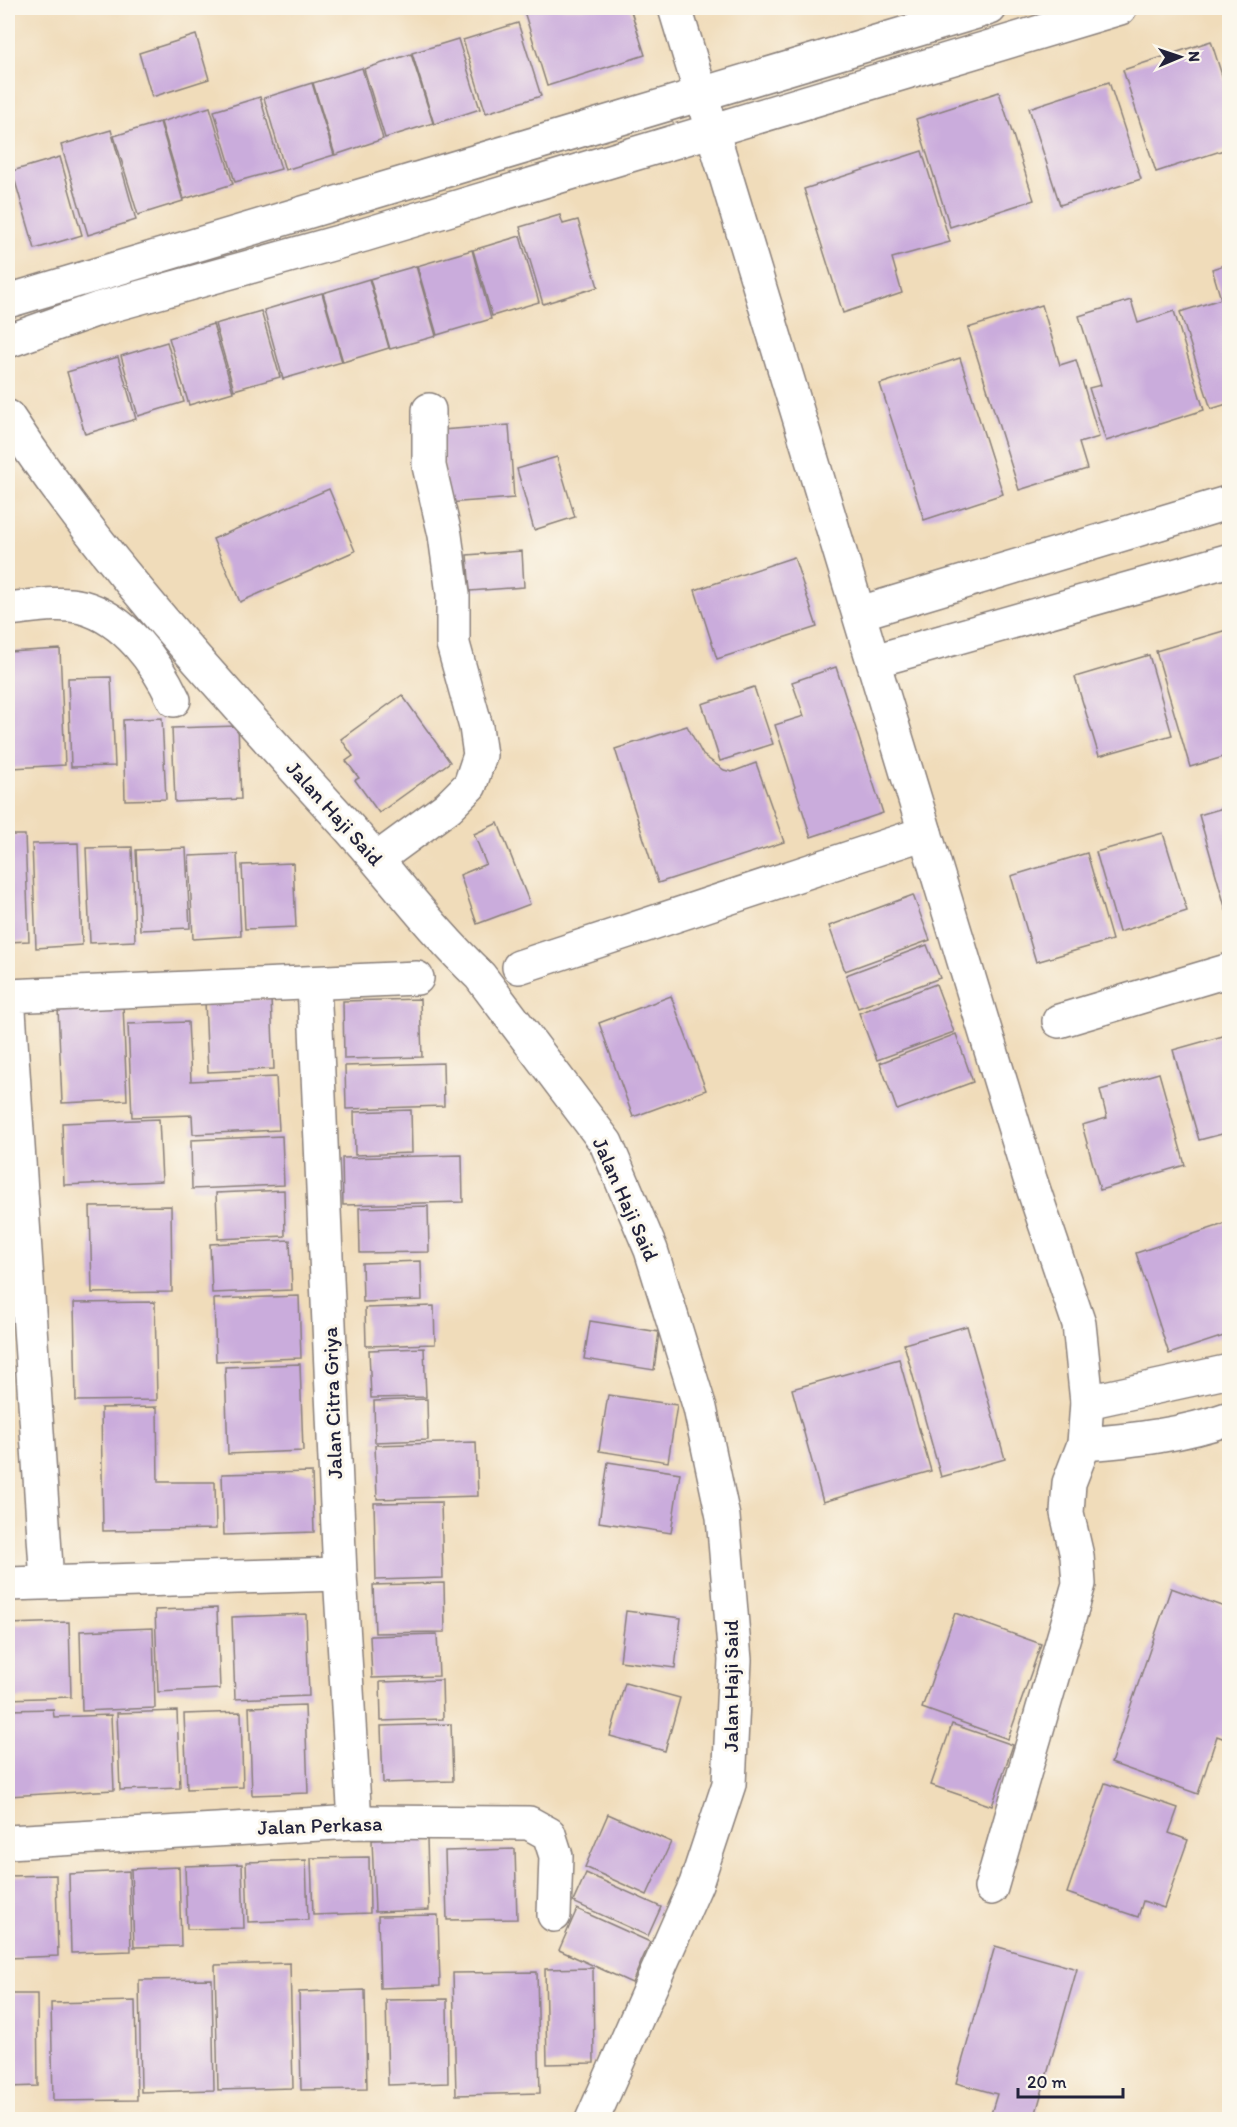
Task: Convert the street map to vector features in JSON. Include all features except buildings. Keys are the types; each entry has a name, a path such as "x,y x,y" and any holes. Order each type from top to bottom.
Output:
{"street":[{"path":"675,8 1030,1179 1079,1324 1087,1402 1084,1444 1069,1483 1067,1513 1077,1556 1079,1584 991,1888"},
{"path":"8,300 990,8"},
{"path":"8,341 98,309 364,235 710,129 1120,8"},
{"path":"377,859 448,807 470,785 480,755 476,727 453,644 453,594 445,535 429,466 429,410"},
{"name":"Jalan Haji Said","path":"8,417 143,599 377,859 462,959 480,976 606,1143 651,1250 700,1408 723,1517 735,1660 729,1784 696,1884 592,2120"},
{"path":"860,613 1230,502"},
{"path":"874,662 1230,560"},
{"path":"8,609 62,605 81,607 103,616 126,632 141,648 163,678 174,700"},
{"path":"519,967 925,833"},
{"path":"1059,1021 1230,970"},
{"path":"46,1582 8,996 417,978"},
{"name":"Jalan Citra Griya","path":"314,983 340,1574 355,1822"},
{"path":"1087,1402 1230,1371"},
{"path":"1084,1444 1163,1437 1200,1429 1230,1418"},
{"path":"8,1584 340,1574"},
{"name":"Jalan Perkasa","path":"8,1842 355,1822 529,1823 549,1834 556,1856 554,1915"}]}
